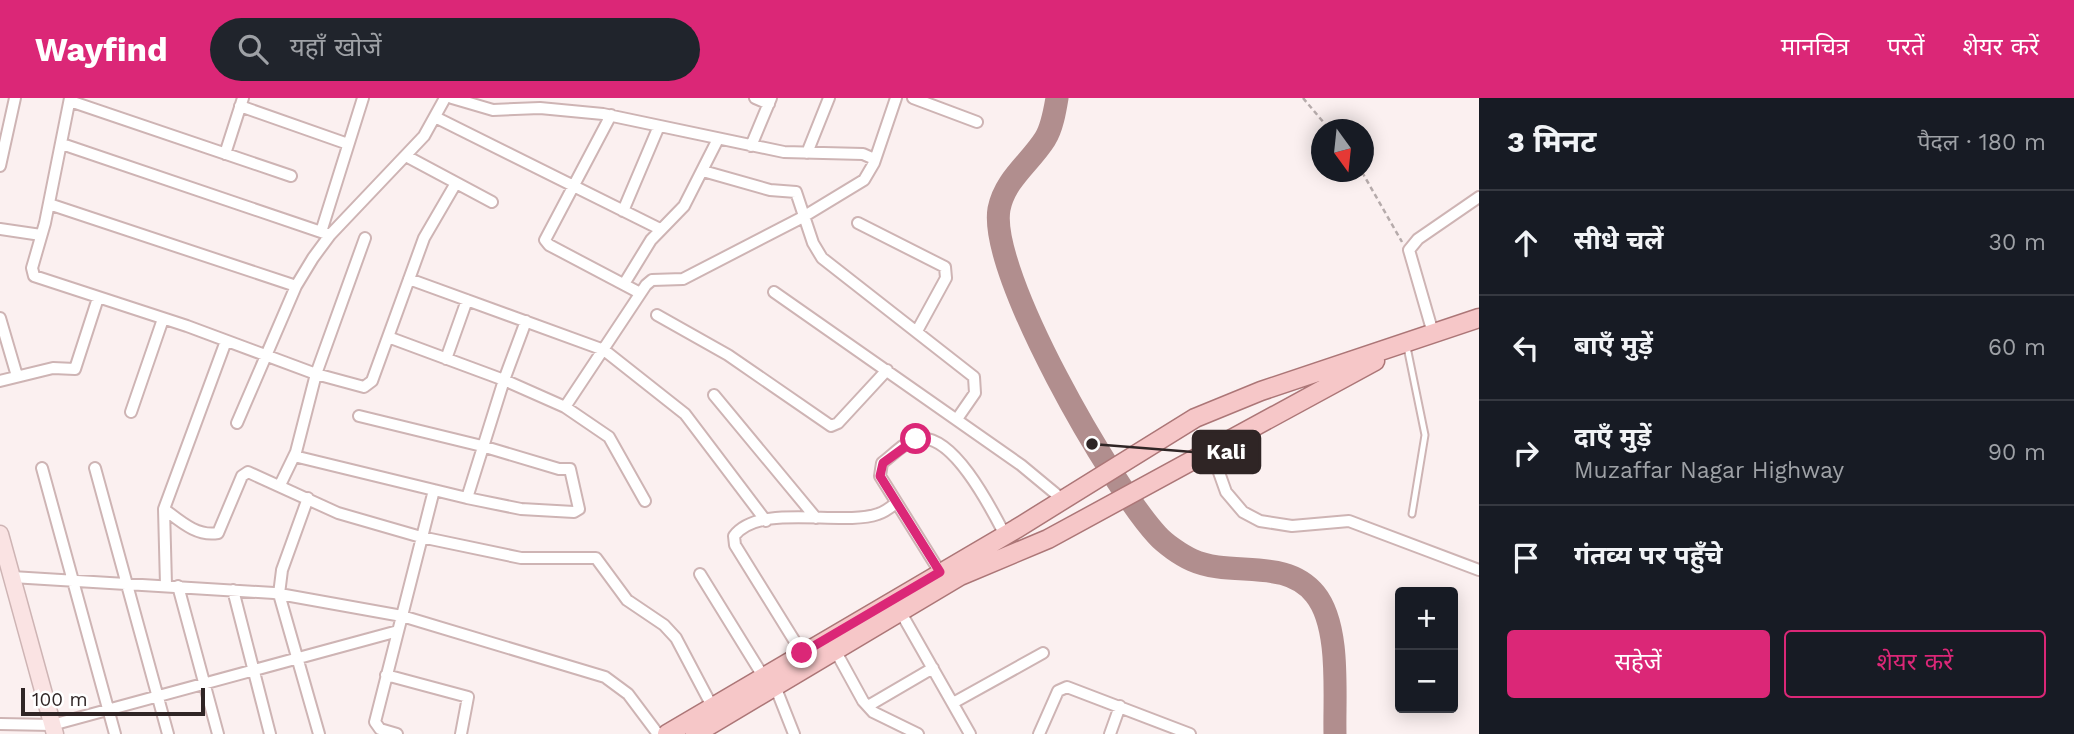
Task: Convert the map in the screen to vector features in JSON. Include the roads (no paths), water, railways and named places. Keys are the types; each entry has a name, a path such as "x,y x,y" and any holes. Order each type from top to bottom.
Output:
{"main road":[{"path":"769,681 802,653 1005,535 1195,418 1261,390 1479,318"},
{"path":"667,734 715,713 769,681 835,650 960,576 1025,550 1074,525 1411,341"},
{"path":"0,534 53,729"},
{"path":"695,734 715,713"}],"street":[{"path":"0,166 15,98"},
{"path":"237,423 296,286 325,233 363,98"},
{"path":"325,233 406,156 435,117 445,98"},
{"path":"751,146 770,101 755,98"},
{"path":"807,153 829,98"},
{"path":"565,407 640,293 652,280 683,279 803,216 864,180 874,163 897,98"},
{"path":"913,98 977,122"},
{"path":"948,111 952,98"},
{"path":"291,176 70,99 32,272 34,276 98,299 163,318 316,374 367,387 428,230 456,183"},
{"path":"457,99 493,110 536,104 611,115 751,146 807,153 863,154 872,158 874,163"},
{"path":"225,154 241,102 348,144"},
{"path":"611,115 546,243 640,293"},
{"path":"435,117 660,229"},
{"path":"623,211 659,126"},
{"path":"624,284 660,229 684,206 718,139"},
{"path":"62,144 325,233"},
{"path":"406,156 492,202"},
{"path":"703,171 770,190 796,192 803,216 822,258 974,377 975,393 957,419"},
{"path":"1433,333 1409,250 1418,239 1479,197"},
{"path":"49,204 296,286"},
{"path":"858,223 945,267 946,278 917,331"},
{"path":"0,229 41,235"},
{"path":"280,485 294,456 316,374 365,238"},
{"path":"409,279 604,350 685,414 766,521"},
{"path":"774,292 1065,497"},
{"path":"0,381 53,368 75,369 98,299"},
{"path":"446,359 467,300"},
{"path":"657,315 728,355 831,426 838,423 887,370"},
{"path":"0,318 18,376"},
{"path":"131,412 163,318"},
{"path":"467,498 504,380 526,321"},
{"path":"388,337 504,380 565,407 609,437 645,501"},
{"path":"218,734 205,683 172,586 164,509 226,341"},
{"path":"714,396 816,518"},
{"path":"294,456 521,509 575,512 579,509 570,469 559,469 482,446 359,416"},
{"path":"940,572 883,481 880,468 910,442 924,438 960,460 1005,535"},
{"path":"1208,452 1226,492 1243,512 1260,521 1292,526 1349,521 1479,570"},
{"path":"42,468 115,734"},
{"path":"95,468 169,734"},
{"path":"164,509 187,526 215,534 220,531 244,473 251,472 363,522 421,537 521,558 596,558 627,600 664,625 676,638 715,713"},
{"path":"397,734 380,729 375,722 434,490"},
{"path":"308,498 282,570 279,594 319,734"},
{"path":"802,653 733,541 736,533 766,521 870,516 897,503"},
{"path":"701,574 769,681 794,734"},
{"path":"12,577 279,594 402,616 605,677 628,694 658,734"},
{"path":"233,590 270,734"},
{"path":"900,611 970,734"},
{"path":"0,724 53,729 108,709 398,631"},
{"path":"835,650 868,706 887,720 918,734"},
{"path":"953,703 1043,653"},
{"path":"868,706 933,668"},
{"path":"386,675 468,697 461,734"},
{"path":"1039,734 1062,688 1073,687 1186,733"},
{"path":"1110,734 1120,706"}],"lane":[{"path":"1411,341 1424,435 1412,514"}],"waterway":[{"path":"1057,98 1047,135 1012,180 999,209 1001,239 1013,280 1032,327 1084,427 1137,510 1160,538 1192,560 1224,568 1289,576 1303,583 1315,594 1329,624 1332,642 1335,734"}],"place":[{"name":"Kali","path":"1092,444"}]}
